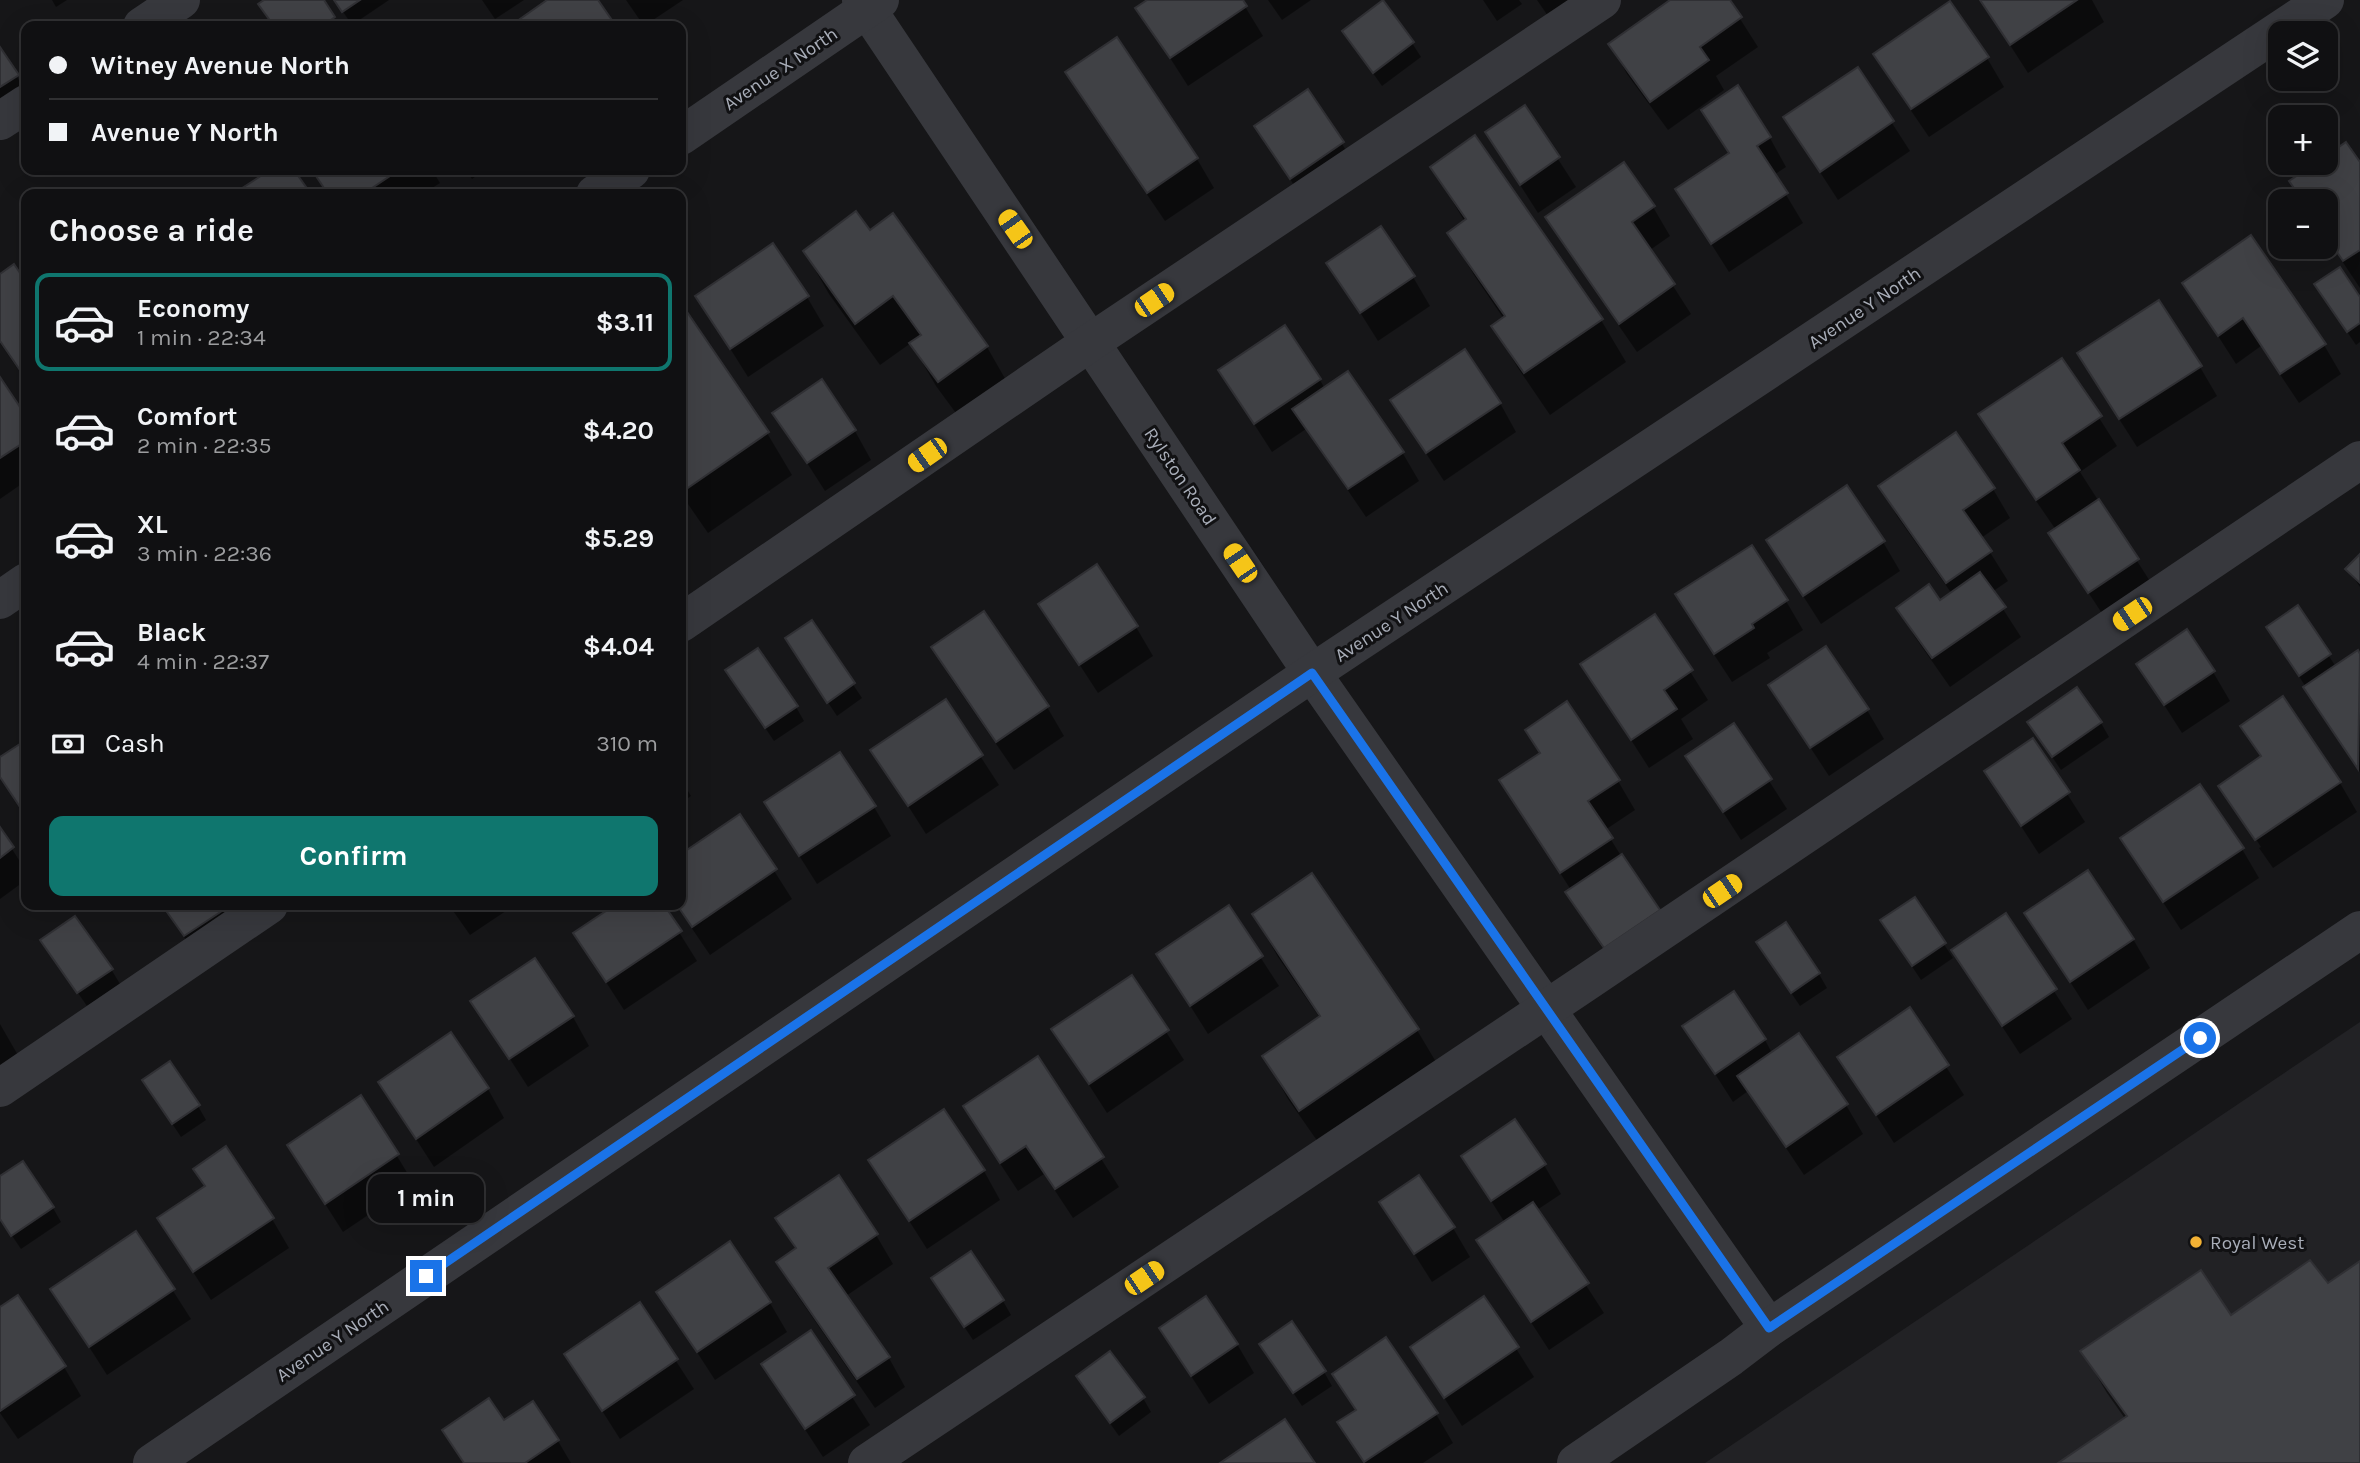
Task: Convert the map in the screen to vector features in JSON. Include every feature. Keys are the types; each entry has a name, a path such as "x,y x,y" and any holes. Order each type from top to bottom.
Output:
{"street":[{"path":"150,21 181,0"},
{"path":"686,620 1091,342 1602,0"},
{"name":"Avenue Y North","path":"152,1463 1312,673 2325,0"},
{"name":"Rylston Road","path":"869,3 1312,673 1769,1328"},
{"name":"Avenue X North","path":"686,132 869,3"},
{"path":"0,121 21,107"},
{"path":"602,189 624,175"},
{"path":"867,1463 2360,460"},
{"path":"0,600 21,585"},
{"path":"0,1088 262,910"},
{"path":"1576,1463 1769,1328 2360,930"}],"shaded area":[{"name":"Royal West","path":"2360,1022 2360,1463 1705,1463"}],"building":[{"path":"264,0 324,0 335,17 329,21 270,21 258,4"},
{"path":"334,0 360,0 342,12"},
{"path":"547,0 598,0 613,21 517,21"},
{"path":"1147,0 1243,0 1247,6 1170,58 1135,8"},
{"path":"1383,0 1414,42 1373,73 1342,31"},
{"path":"1670,0 1730,0 1742,17 1700,47 1709,60 1650,102 1608,44"},
{"path":"1980,0 2077,0 2010,45"},
{"path":"1950,1 1989,57 1911,109 1873,54"},
{"path":"1117,37 1198,158 1147,193 1065,72"},
{"path":"0,47 19,75 0,87"},
{"path":"1858,67 1894,121 1820,172 1783,117"},
{"path":"1738,85 1771,137 1757,146 1788,193 1711,244 1675,189 1729,153 1701,110"},
{"path":"1308,89 1344,142 1290,179 1254,126"},
{"path":"1525,105 1560,157 1520,185 1485,132"},
{"path":"1475,135 1603,319 1524,373 1491,326 1505,316 1447,233 1466,219 1430,167"},
{"path":"2346,142 2360,162 2360,250 2343,261 2338,254 2338,189 2295,189 2289,181 2298,175 2338,175 2338,148"},
{"path":"1624,162 1655,206 1632,222 1675,284 1619,324 1545,217"},
{"path":"262,175 298,175 307,189 241,189"},
{"path":"315,175 392,175 370,189 325,189"},
{"path":"856,211 870,230 893,213 988,346 938,382 909,343 921,335 893,296 855,324 803,251"},
{"path":"1381,226 1415,276 1360,313 1326,263"},
{"path":"2251,235 2326,344 2280,374 2243,318 2218,336 2182,283"},
{"path":"773,243 809,296 730,349 695,296"},
{"path":"14,264 21,274 21,372 0,341 0,274"},
{"path":"2340,267 2360,297 2360,323 2347,332 2314,284"},
{"path":"2159,300 2202,366 2119,419 2077,353"},
{"path":"686,310 769,432 686,489"},
{"path":"1285,325 1321,379 1254,424 1218,370"},
{"path":"1465,349 1501,403 1426,453 1390,400"},
{"path":"2062,358 2102,416 2062,443 2080,470 2036,500 1978,414"},
{"path":"1348,371 1404,452 1348,489 1292,409"},
{"path":"0,377 21,408 21,444 0,458"},
{"path":"822,379 856,430 807,463 772,413"},
{"path":"1956,432 1995,488 1963,510 1992,551 1946,583 1878,486"},
{"path":"1847,485 1885,541 1803,596 1766,540"},
{"path":"2099,499 2139,559 2088,593 2048,533"},
{"path":"1752,545 1788,600 1752,624 1754,628 1714,654 1675,594"},
{"path":"2360,554 2360,583 2345,569"},
{"path":"1097,564 1138,626 1079,665 1038,604"},
{"path":"1980,572 2006,607 1932,658 1896,608 1929,584 1940,600"},
{"path":"2298,605 2331,654 2299,676 2266,627"},
{"path":"984,611 1049,706 996,742 931,647"},
{"path":"1655,614 1693,670 1664,690 1677,709 1631,740 1580,664"},
{"path":"812,620 855,683 827,703 785,638"},
{"path":"2187,629 2215,671 2164,705 2136,664"},
{"path":"1826,646 1869,709 1810,748 1768,685"},
{"path":"758,648 798,706 765,728 725,670"},
{"path":"2358,650 2360,654 2358,769 2303,687"},
{"path":"2077,687 2102,722 2052,757 2027,722"},
{"path":"2283,696 2341,782 2255,840 2218,786 2261,756 2240,726"},
{"path":"946,699 983,755 908,806 870,750"},
{"path":"1567,701 1620,780 1588,801 1613,838 1560,873 1499,780 1540,753 1525,730"},
{"path":"1734,723 1772,779 1723,812 1685,756"},
{"path":"2033,738 2070,792 2021,826 1984,771"},
{"path":"21,743 21,808 0,777 0,757"},
{"path":"840,752 876,806 799,856 764,802"},
{"path":"2200,784 2244,848 2163,902 2120,838"},
{"path":"740,814 777,869 692,927 680,910 686,910 686,851"},
{"path":"0,827 14,847 0,858"},
{"path":"1622,854 1660,910 1604,948 1565,892"},
{"path":"2088,870 2134,939 2070,982 2024,913"},
{"path":"1312,873 1419,1029 1299,1111 1262,1056 1320,1016 1252,914"},
{"path":"1915,897 1946,943 1912,966 1880,920"},
{"path":"1229,905 1263,956 1190,1006 1156,954"},
{"path":"166,910 223,910 184,936"},
{"path":"608,910 667,910 682,931 606,982 573,933"},
{"path":"2006,913 2057,989 2002,1026 1951,950"},
{"path":"75,916 113,969 77,993 40,940"},
{"path":"1786,922 1820,973 1791,993 1756,942"},
{"path":"535,958 574,1016 509,1059 470,1001"},
{"path":"1132,975 1169,1030 1089,1084 1051,1029"},
{"path":"1734,991 1766,1039 1715,1074 1682,1026"},
{"path":"1910,1007 1949,1065 1876,1115 1837,1057"},
{"path":"451,1032 489,1088 416,1139 378,1082"},
{"path":"1799,1033 1848,1104 1786,1147 1737,1076"},
{"path":"1038,1056 1104,1157 1055,1189 1026,1146 1000,1163 963,1106"},
{"path":"170,1061 200,1105 172,1124 142,1080"},
{"path":"361,1095 399,1154 325,1204 287,1145"},
{"path":"944,1109 985,1170 909,1221 868,1160"},
{"path":"1515,1119 1546,1164 1491,1201 1461,1156"},
{"path":"226,1146 274,1218 193,1272 157,1218 205,1186 193,1169"},
{"path":"23,1161 54,1207 11,1236 0,1219 0,1176"},
{"path":"839,1175 878,1234 828,1268 890,1357 857,1379 776,1262 796,1248 775,1218"},
{"path":"1419,1175 1455,1227 1414,1254 1379,1202"},
{"path":"1533,1202 1589,1283 1531,1322 1476,1240"},
{"path":"136,1231 175,1289 89,1347 50,1289"},
{"path":"730,1241 771,1302 697,1352 656,1292"},
{"path":"971,1251 1004,1300 964,1327 931,1278"},
{"path":"2310,1260 2328,1283 2360,1261 2360,1463 2058,1463 2127,1416 2080,1351 2201,1270 2231,1315"},
{"path":"18,1295 66,1366 0,1411 0,1307"},
{"path":"1206,1296 1238,1344 1191,1376 1159,1328"},
{"path":"1484,1296 1519,1347 1444,1398 1410,1347"},
{"path":"640,1302 678,1359 602,1411 564,1354"},
{"path":"1292,1321 1326,1371 1293,1393 1259,1344"},
{"path":"811,1330 855,1395 805,1429 761,1364"},
{"path":"1386,1337 1438,1413 1364,1462 1337,1422 1356,1410 1332,1374"},
{"path":"1110,1351 1145,1397 1110,1423 1076,1376"},
{"path":"489,1398 504,1420 533,1401 559,1440 525,1463 464,1463 442,1430"},
{"path":"1285,1419 1315,1463 1220,1463"}],"place":[{"name":"Royal West","path":"2196,1242"}],"route":[{"path":"426,1276 1312,673 1769,1328 2200,1038"}]}
